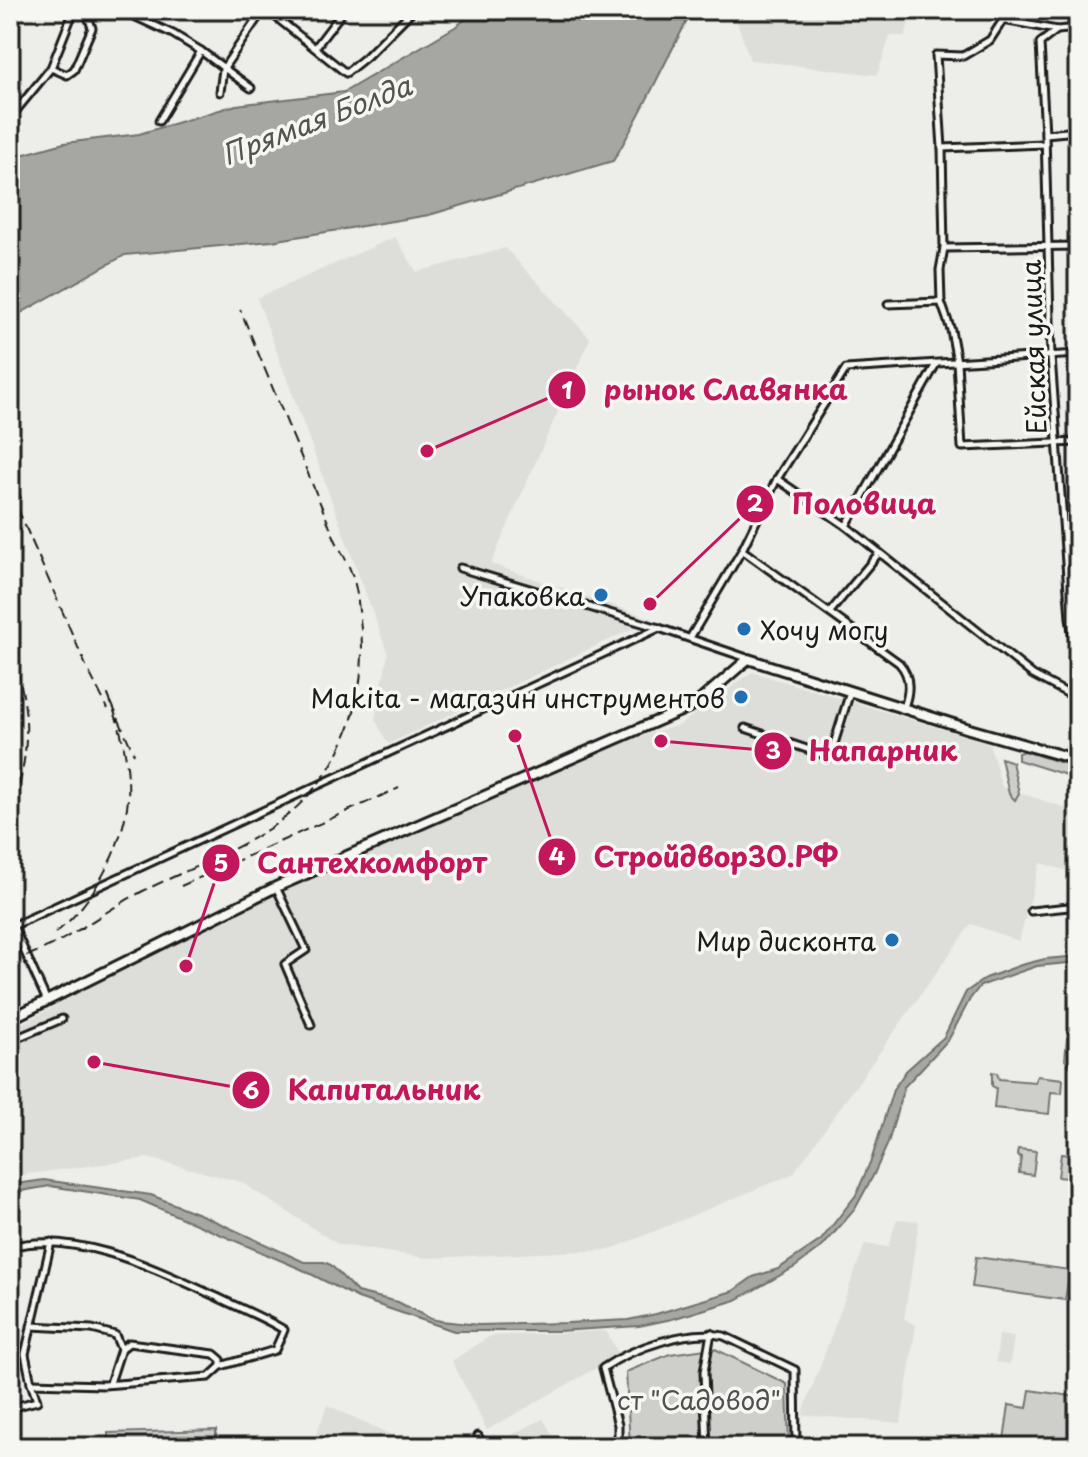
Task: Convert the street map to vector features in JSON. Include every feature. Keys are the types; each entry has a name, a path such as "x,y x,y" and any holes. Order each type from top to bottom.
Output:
{"main road":[{"path":"10,1019 217,914 696,704 748,659 1078,760"}],"street":[{"path":"10,118 51,68 74,10"},
{"path":"51,68 67,75 74,70 92,28 86,10"},
{"path":"121,10 173,34 251,88"},
{"path":"220,92 223,69 265,10 346,73 413,10"},
{"path":"315,48 344,10"},
{"path":"1078,28 1057,30 1003,20 990,40 963,56 936,55 942,148 944,248 940,270 941,302 951,330 957,362 962,447 1078,442"},
{"name":"Ейская улица","path":"1057,30 1040,43 1051,357 1070,618 1078,669"},
{"path":"159,121 201,51"},
{"path":"1045,134 1078,131"},
{"path":"942,148 1045,144"},
{"path":"944,248 1078,246"},
{"path":"888,304 941,302"},
{"path":"690,638 742,550 777,479 846,369 1078,354"},
{"path":"846,526 936,363"},
{"path":"777,479 846,526 1033,675 1078,699"},
{"path":"1066,546 1078,545"},
{"path":"742,550 908,672 907,699 903,708"},
{"path":"830,612 879,553"},
{"path":"460,568 659,628 748,659"},
{"path":"1070,618 1078,618"},
{"path":"13,926 659,628"},
{"path":"745,728 830,757 851,692"},
{"path":"276,887 306,950 285,964 311,1025"},
{"path":"1031,911 1078,906"},
{"path":"10,919 47,1002"},
{"path":"10,1041 62,1019"},
{"path":"10,1247 51,1242 146,1265 284,1330 275,1350 221,1366 209,1377 110,1384 31,1383"},
{"path":"10,1408 37,1401 25,1354 51,1242"},
{"path":"31,1326 92,1329 115,1335 121,1349"},
{"path":"707,1447 704,1372 711,1333"},
{"path":"618,1447 618,1425 603,1368 618,1359 688,1334 711,1333 724,1336 795,1370 796,1447"},
{"path":"110,1384 121,1349 129,1343 214,1354 221,1360 221,1366"},
{"path":"478,1436 484,1447"}],"shaded area":[{"path":"733,10 913,10 905,36 890,36 877,75 750,60"},
{"path":"395,237 417,272 505,248 590,338 491,564 653,619 388,744 375,719 388,654 257,298"},
{"path":"752,672 989,743 1002,787 1078,812 1078,874 1040,863 1019,941 971,924 793,1174 609,1250 427,1258 339,1245 241,1182 148,1158 28,1174 10,1182 10,1030 134,963 289,888 621,741 680,725"},
{"path":"897,1219 919,1221 904,1319 916,1325 901,1423 802,1415 865,1244 888,1247"},
{"path":"606,1331 619,1355 487,1430 452,1361 490,1336"},
{"path":"999,1335 1014,1337 1010,1364 996,1362"},
{"path":"327,1405 418,1447 312,1447"},
{"path":"543,1419 560,1447 495,1447 494,1444"}],"green space":[{"path":"1024,751 1072,766 1072,773 1066,775 1018,760 1018,753"},
{"path":"1001,758 1012,762 1019,793 1015,800 1009,794"},
{"path":"1067,1038 1078,1039 1078,1069 1072,1068 1065,1060"},
{"path":"992,1072 997,1073 999,1079 1035,1082 1037,1076 1063,1079 1062,1093 1051,1092 1049,1114 994,1108 996,1088 992,1086"},
{"path":"1018,1149 1036,1151 1033,1175 1019,1173 1021,1157 1017,1155"},
{"path":"1061,1154 1078,1156 1076,1179 1058,1177"},
{"path":"976,1257 1070,1270 1065,1300 972,1287"},
{"name":"ст \"Садовод\"","path":"713,1348 787,1384 789,1447 630,1447 626,1372 670,1354"},
{"path":"1030,1390 1078,1397 1078,1447 1003,1447 1009,1405 1027,1408"},
{"path":"216,1430 216,1447 108,1447 108,1433"}],"water":[{"name":"Прямая Болда","path":"478,10 693,10 613,161 429,215 272,241 125,255 10,319 10,158 64,143 139,134 236,105 344,92 455,27"},
{"path":"1078,956 1078,962 1037,966 980,986 949,1039 904,1087 888,1143 874,1174 855,1209 823,1246 795,1267 736,1300 672,1319 639,1326 558,1331 454,1331 358,1298 303,1270 140,1200 50,1186 10,1193 10,1187 16,1184 44,1180 151,1195 304,1262 331,1265 357,1292 398,1302 441,1321 479,1325 567,1323 628,1320 656,1314 733,1291 753,1277 778,1269 821,1240 856,1195 872,1158 893,1090 906,1071 944,1037 966,992 986,978 1021,965"}],"railway":[{"path":"10,963 58,942 143,891 226,853 273,826 297,807 317,785 346,735 355,707 362,649 355,583 240,309"},
{"path":"10,471 22,501"},
{"path":"10,491 108,709"},
{"path":"10,651 26,716 25,757 10,822"},
{"path":"10,694 14,756"},
{"path":"55,933 81,907 104,873 125,817 128,799 126,759 121,732 108,695 134,754"},
{"path":"181,886 399,788"}],"place":[{"name":"рынок Славянка","path":"427,451"},
{"name":"Упаковка","path":"601,595"},
{"name":"Половица","path":"650,604"},
{"name":"Хочу могу","path":"744,629"},
{"name":"Makita - магазин инструментов","path":"741,697"},
{"name":"Стройдвор30.РФ","path":"515,736"},
{"name":"Напарник","path":"661,741"},
{"name":"Мир дисконта","path":"892,940"},
{"name":"Сантехкомфорт","path":"186,966"},
{"name":"Капитальник","path":"94,1062"}]}
